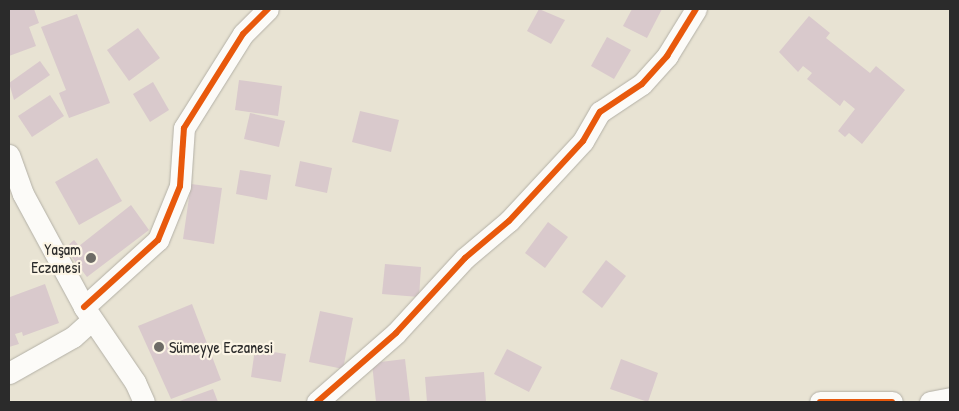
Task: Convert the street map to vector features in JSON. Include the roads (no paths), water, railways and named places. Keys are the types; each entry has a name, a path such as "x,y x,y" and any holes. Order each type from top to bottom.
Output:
{"street":[{"path":"9,373 72,337 88,314 158,240 180,186 184,128 242,34 268,9"},
{"path":"317,402 396,333 465,258 509,221 583,141 600,112 642,84 667,56 696,9"},
{"path":"9,155 23,194 88,314 135,382 144,402"},
{"path":"930,402 950,398"},
{"path":"820,402 890,402"}],"place":[{"name":"Yaşam Eczanesi","path":"91,258"},
{"name":"Sümeyye Eczanesi","path":"159,347"}]}
